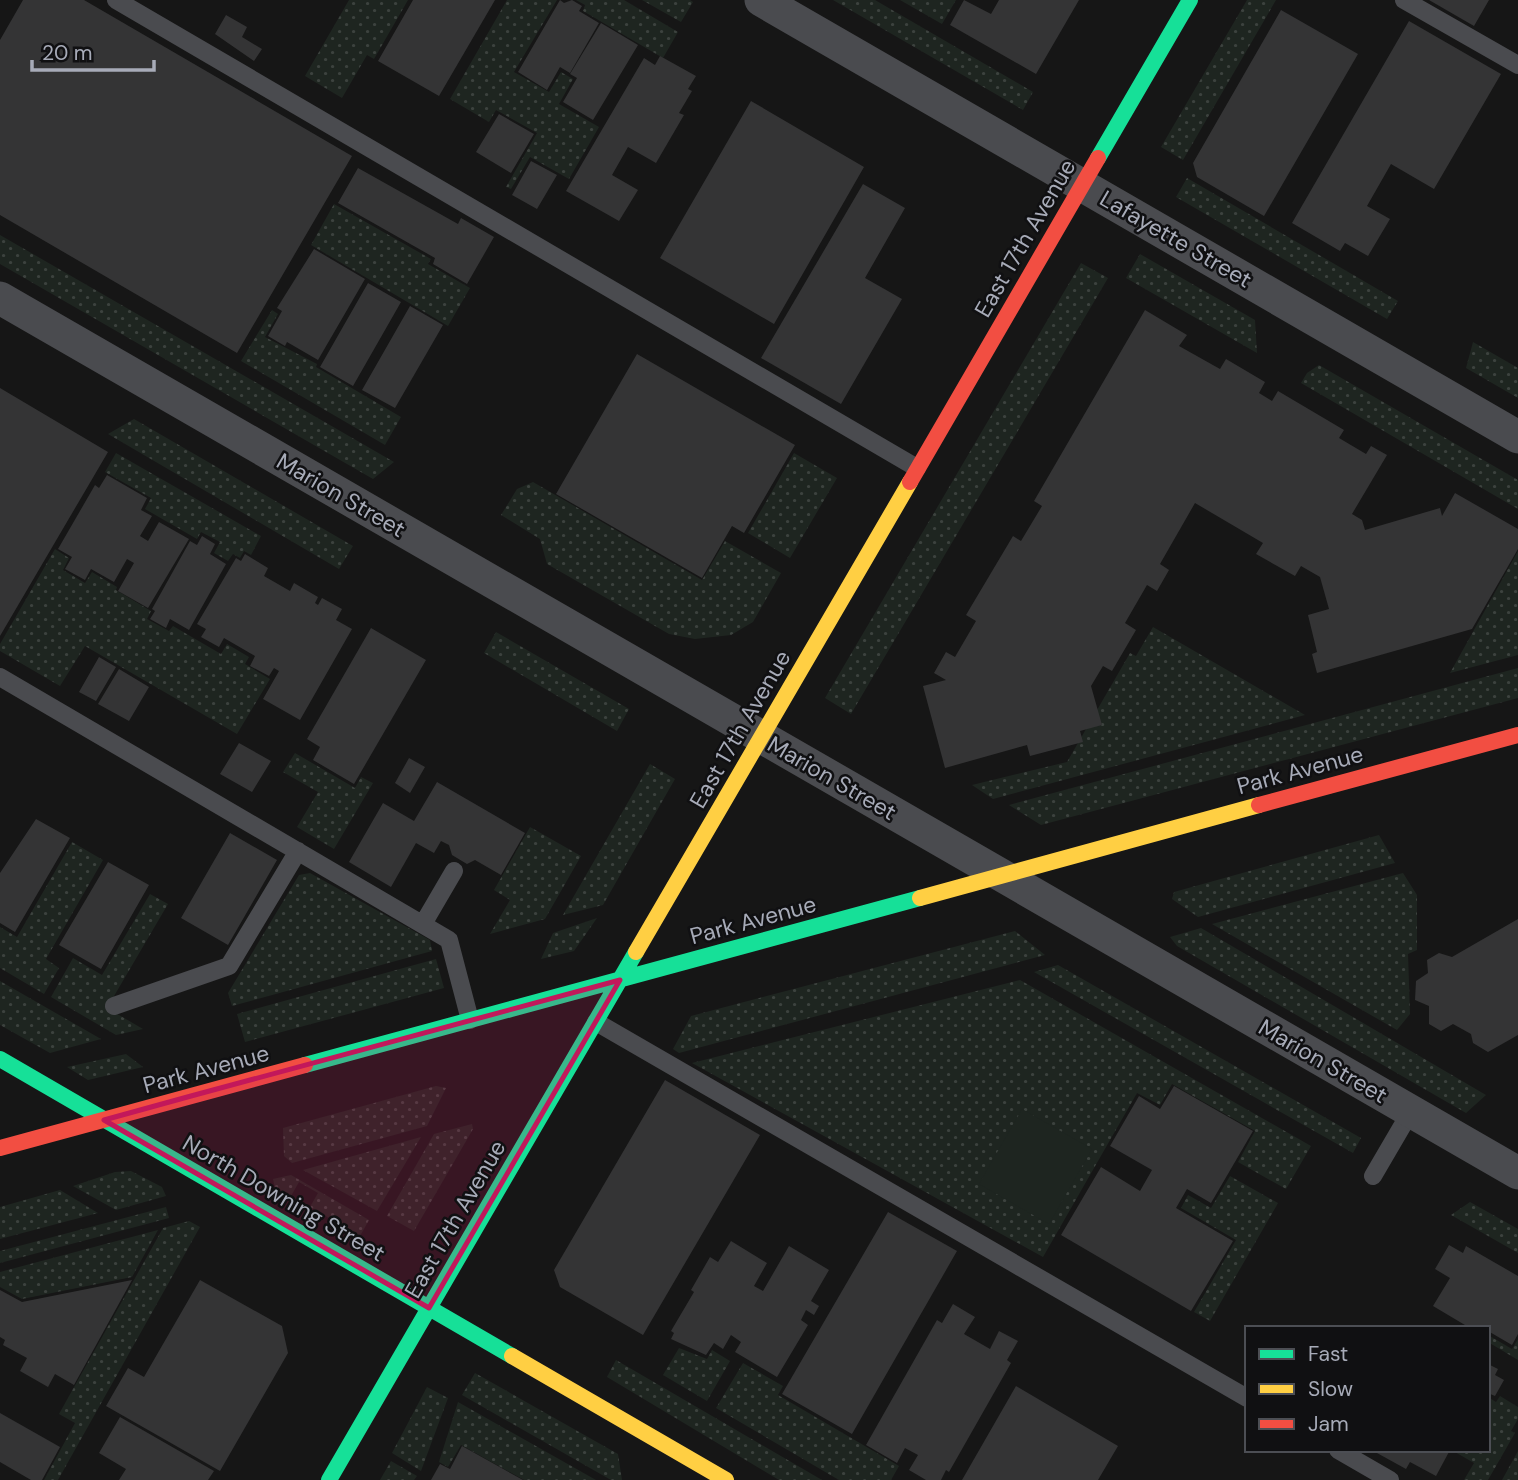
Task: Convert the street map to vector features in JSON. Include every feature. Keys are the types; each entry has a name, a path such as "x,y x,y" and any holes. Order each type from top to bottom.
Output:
{"main road":[{"name":"East 17th Avenue","path":"329,1480 1190,0"},
{"name":"Park Avenue","path":"0,1148 1518,735"},
{"name":"North Downing Street","path":"0,1059 726,1480"}],"street":[{"name":"Lafayette Street","path":"761,0 1518,437"},
{"name":"Marion Street","path":"0,298 1518,1173"}],"lane":[{"path":"116,0 917,468"},
{"path":"1404,0 1518,65"},
{"path":"0,677 449,940 470,1020"},
{"path":"114,1006 229,966 298,851"},
{"path":"423,924 454,870"},
{"path":"596,1022 1245,1397"},
{"path":"1373,1175 1411,1111"},
{"path":"1341,1452 1390,1480"}],"highlighted area":[{"path":"620,980 429,1308 104,1120 191,1096"}],"shaded area":[{"path":"349,0 408,0 374,59 367,55 342,98 305,76"},
{"path":"507,0 557,0 514,72 549,92 561,72 573,79 559,104 599,127 569,179 530,157 511,189 506,187 537,133 496,110 489,122 450,99"},
{"path":"576,0 624,0 678,32 663,58 583,11 585,5"},
{"path":"642,0 690,0 693,2 681,22"},
{"path":"833,0 875,0 1033,92 1023,110"},
{"path":"900,0 956,0 942,24"},
{"path":"1247,0 1276,0 1183,160 1161,147"},
{"path":"1187,178 1398,301 1387,319 1176,197"},
{"path":"334,204 431,259 428,264 470,288 448,326 311,245"},
{"path":"0,235 394,462 373,479 0,264"},
{"path":"1140,254 1255,320 1257,353 1126,278"},
{"path":"1081,263 1108,278 851,714 825,698"},
{"path":"272,310 278,314 265,337 317,364 316,367 401,417 385,445 241,361"},
{"path":"1473,342 1518,368 1518,398 1466,368"},
{"path":"1319,365 1518,480 1518,509 1301,383 1307,373"},
{"path":"134,419 353,546 339,569 108,434"},
{"path":"116,453 261,536 251,555 244,551 240,558 233,554 228,561 214,553 220,542 201,532 197,539 145,509 151,498 105,472"},
{"path":"794,453 837,478 790,558 748,533"},
{"path":"533,482 702,580 725,541 781,573 753,622 731,635 695,639 669,634 547,564 540,539 501,515 517,489"},
{"path":"55,549 69,558 63,570 85,583 92,572 151,611 147,619 169,631 173,626 221,654 227,644 249,657 245,664 270,679 237,734 85,646 60,686 0,651 0,644"},
{"path":"1518,551 1518,655 1450,673"},
{"path":"1153,627 1305,715 993,799 972,785 1067,762 1130,653 1136,656"},
{"path":"496,632 629,709 617,731 484,653"},
{"path":"1518,668 1518,698 1041,825 1009,805"},
{"path":"295,753 355,788 361,777 373,783 334,849 297,827 318,792 283,772"},
{"path":"650,764 675,779 603,905 563,915"},
{"path":"530,827 581,856 545,919 490,934 510,900 494,890"},
{"path":"1379,835 1395,863 1198,917 1172,899 1174,892"},
{"path":"72,842 103,860 46,959 59,968 44,994 0,968 0,927 17,937"},
{"path":"310,873 430,940 432,951 232,1006 228,993 299,875"},
{"path":"1403,873 1417,895 1417,950 1408,954 1410,1014 1397,1030 1212,924"},
{"path":"150,894 168,904 107,1008 143,1029 116,1035 51,997 73,958 102,975"},
{"path":"597,918 574,951 541,959 553,933"},
{"path":"1201,928 1486,1095 1466,1113 1177,946 1170,937"},
{"path":"1015,931 1045,955 679,1053 673,1049 691,1016"},
{"path":"436,959 444,988 245,1042 237,1014"},
{"path":"1058,965 1361,1138 1353,1153 1034,972"},
{"path":"1020,980 1311,1146 1286,1189 1238,1162 1255,1131 1172,1084 1160,1105 1137,1093 1043,1257 692,1063"},
{"path":"0,981 101,1039 50,1053 0,1025"},
{"path":"126,1054 143,1067 88,1080 67,1067"},
{"path":"436,1086 446,1088 427,1126 292,1163 284,1156 283,1128"},
{"path":"1022,1109 1092,1149 1049,1224 979,1184"},
{"path":"472,1124 473,1129 414,1231 387,1216 434,1134"},
{"path":"421,1137 377,1211 303,1170"},
{"path":"131,1171 162,1187 166,1196 116,1210 73,1186 115,1172"},
{"path":"291,1175 369,1220 360,1236 310,1207 318,1193 299,1182 291,1196 275,1188 273,1179"},
{"path":"1230,1176 1278,1203 1210,1321 1194,1312 1236,1240 1181,1208 1188,1195 1211,1208"},
{"path":"60,1190 98,1213 0,1239 0,1207"},
{"path":"1470,1202 1518,1229 1518,1253 1451,1215"},
{"path":"166,1207 169,1218 0,1263 0,1251"},
{"path":"189,1221 200,1227 58,1480 44,1480 75,1423 59,1414 163,1228"},
{"path":"158,1230 132,1277 22,1299 0,1287 0,1272"},
{"path":"1490,1336 1512,1349 1518,1339 1518,1360 1490,1343"},
{"path":"679,1348 707,1359 712,1350 730,1361 707,1401 663,1375"},
{"path":"616,1360 822,1480 779,1480 607,1377"},
{"path":"743,1363 783,1386 778,1395 899,1466 891,1480 839,1480 716,1408"},
{"path":"475,1373 618,1454 622,1480 611,1480 462,1395"},
{"path":"427,1387 448,1398 421,1471 392,1453"},
{"path":"1500,1396 1518,1407 1518,1419 1511,1431 1515,1433 1488,1480 1464,1480 1474,1463 1455,1452 1490,1452 1490,1398 1496,1402"},
{"path":"458,1402 596,1480 524,1480 461,1445 448,1467 439,1462"},
{"path":"1518,1451 1518,1480 1502,1480"},
{"path":"391,1461 417,1476 414,1480 380,1480"}],"building":[{"path":"23,0 84,0 352,156 237,353 0,215 0,40"},
{"path":"413,0 495,0 439,96 378,61"},
{"path":"560,0 564,3 572,0 582,6 579,11 599,23 570,73 560,67 547,90 518,72"},
{"path":"964,0 991,14 999,0 1079,0 1036,74 950,25"},
{"path":"1429,0 1489,0 1474,26"},
{"path":"1281,10 1358,54 1264,216 1197,177 1193,163"},
{"path":"226,15 247,27 242,37 262,49 254,61 215,34"},
{"path":"1409,21 1501,74 1434,189 1391,164 1367,206 1390,219 1368,256 1345,243 1340,251 1292,223"},
{"path":"601,23 638,45 593,120 563,102 577,78 570,74"},
{"path":"660,56 696,76 688,89 692,91 679,113 684,115 656,163 628,147 612,175 638,190 619,221 566,191 644,58 655,65"},
{"path":"751,101 864,167 774,324 660,258"},
{"path":"499,114 534,134 511,173 476,152"},
{"path":"531,161 557,175 537,209 512,195"},
{"path":"358,168 458,224 461,218 494,237 467,284 433,264 435,258 338,203"},
{"path":"863,184 905,208 865,278 902,299 841,404 761,358"},
{"path":"314,249 365,279 318,360 287,342 285,346 268,336 282,311 277,308"},
{"path":"368,283 401,302 353,386 320,367"},
{"path":"410,306 443,325 395,408 362,390"},
{"path":"1145,310 1187,335 1179,346 1220,369 1226,359 1265,382 1259,393 1272,401 1278,391 1344,430 1339,438 1366,454 1371,446 1387,455 1352,514 1362,520 1365,530 1440,508 1442,516 1455,493 1518,529 1518,549 1472,629 1317,673 1312,654 1317,652 1308,615 1329,609 1320,577 1301,566 1295,576 1256,554 1263,543 1195,503 1160,564 1169,570 1157,591 1147,585 1125,623 1136,630 1112,671 1103,666 1091,686 1102,725 1080,731 1083,742 1030,756 1027,745 945,768 923,686 946,680 934,673 946,652 955,657 976,621 966,615 1013,536 1021,541 1042,506 1034,501"},
{"path":"637,354 795,445 744,533 732,526 702,578 556,494"},
{"path":"0,388 108,452 0,636"},
{"path":"107,475 147,498 141,510 152,516 140,536 148,541 159,522 189,539 148,608 118,591 134,563 127,559 114,582 91,569 85,580 65,569 72,557 58,549 95,485 99,488"},
{"path":"202,536 215,544 210,554 226,564 189,630 170,619 166,628 150,619 155,611 152,609 190,541 197,545"},
{"path":"245,554 268,568 264,576 290,591 294,583 318,597 315,603 318,605 322,598 342,609 336,620 352,629 300,720 263,699 279,671 274,668 269,676 250,666 255,656 224,638 219,647 201,637 206,629 197,624 236,558 241,561"},
{"path":"371,628 426,660 354,784 313,760 320,747 307,739"},
{"path":"99,657 116,667 96,701 79,692"},
{"path":"119,669 149,687 129,721 98,704"},
{"path":"239,743 271,761 252,792 220,774"},
{"path":"409,758 425,767 410,793 395,783"},
{"path":"437,782 525,833 501,875 475,860 467,864 452,855 449,845 441,841 434,853 416,843 391,887 349,862 383,803 414,821"},
{"path":"36,819 70,838 15,932 0,923 0,873"},
{"path":"230,833 277,860 228,945 181,918"},
{"path":"108,862 149,885 101,969 59,945"},
{"path":"1518,919 1518,1035 1488,1052 1473,1043 1471,1034 1453,1024 1441,1031 1429,1024 1429,1006 1415,1000 1416,981 1428,973 1427,960 1439,953 1452,957"},
{"path":"665,1080 760,1135 643,1335 560,1287 554,1270"},
{"path":"1174,1086 1253,1131 1211,1203 1187,1189 1176,1208 1233,1241 1191,1311 1061,1235 1101,1167 1140,1191 1152,1170 1110,1146 1139,1096 1160,1109"},
{"path":"888,1212 957,1251 852,1434 782,1394"},
{"path":"731,1241 767,1263 754,1286 763,1291 789,1246 829,1270 811,1301 819,1306 814,1315 806,1310 801,1320 808,1325 777,1377 735,1352 741,1342 731,1335 723,1349 714,1343 706,1355 671,1339 674,1333 671,1331 694,1292 691,1290 710,1257 718,1262"},
{"path":"1449,1245 1463,1253 1466,1246 1518,1276 1518,1334 1512,1345 1490,1332 1490,1326 1467,1326 1433,1306 1450,1278 1435,1269"},
{"path":"132,1280 74,1385 55,1374 48,1387 20,1371 27,1358 3,1345 5,1340 0,1337 0,1290 22,1302"},
{"path":"200,1280 282,1326 288,1353 220,1471 106,1406 128,1368 144,1377"},
{"path":"953,1304 975,1317 964,1334 990,1349 999,1331 1018,1341 1007,1360 1011,1363 949,1472 946,1470 941,1480 926,1480 909,1470 918,1455 905,1448 897,1463 866,1445 937,1320 942,1323"},
{"path":"1490,1365 1498,1369 1495,1375 1504,1380 1495,1396 1490,1394"},
{"path":"1016,1386 1118,1446 1098,1480 962,1480"},
{"path":"0,1413 60,1447 42,1480 31,1480 0,1462"},
{"path":"120,1417 214,1471 208,1480 119,1480 126,1469 99,1453"},
{"path":"462,1446 523,1480 431,1480 440,1464 450,1469"},
{"path":"1449,1452 1436,1476 1410,1462 1406,1469 1377,1453"}],"traffic: fast":[{"path":"1098,158 1190,0"},
{"path":"305,1065 920,898"},
{"path":"329,1480 636,952"},
{"path":"0,1059 512,1356"}],"traffic: slow":[{"path":"636,952 910,482"},
{"path":"920,898 1259,805"},
{"path":"512,1356 726,1480"}],"traffic: jam":[{"path":"910,482 1098,158"},
{"path":"1259,805 1518,735"},
{"path":"0,1148 305,1065"}]}
